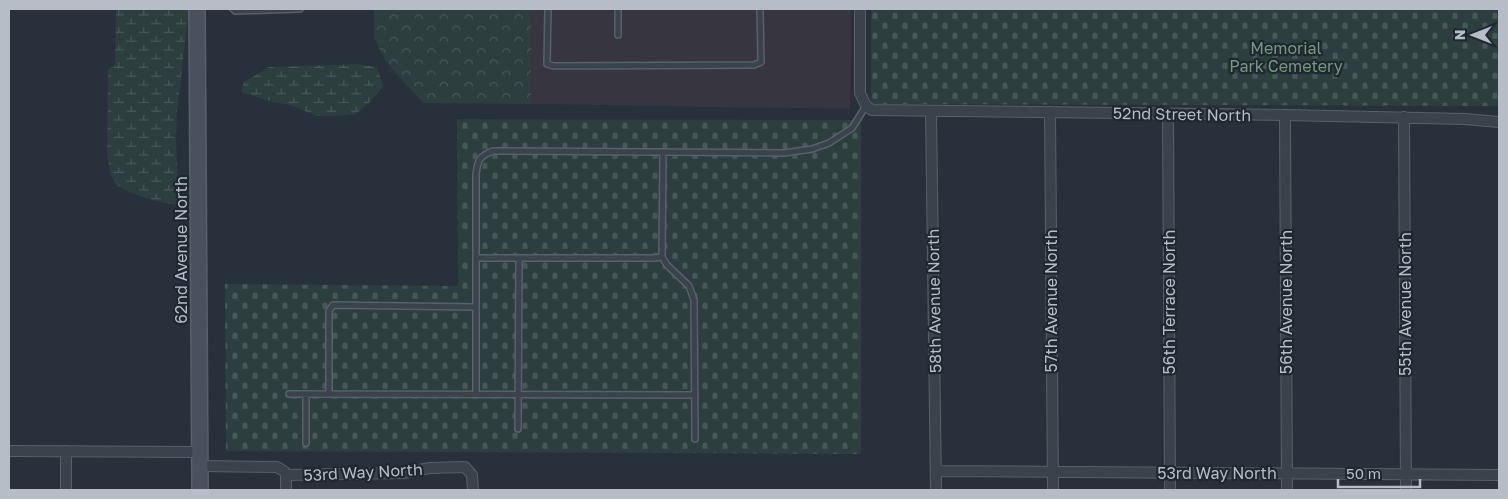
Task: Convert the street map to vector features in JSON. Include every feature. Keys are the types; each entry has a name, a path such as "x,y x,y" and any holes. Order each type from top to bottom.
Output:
{"street":[{"name":"62nd Avenue North","path":"197,9 200,490"},
{"path":"860,9 860,93 866,106"},
{"name":"52nd Street North","path":"866,106 872,110 1404,117 1499,122"},
{"name":"58th Avenue North","path":"931,111 936,490"},
{"name":"57th Avenue North","path":"1050,112 1052,490"},
{"name":"56th Terrace North","path":"1168,114 1170,490"},
{"name":"56th Avenue North","path":"1285,115 1287,490"},
{"name":"55th Avenue North","path":"1404,117 1406,490"},
{"name":"53rd Way North","path":"9,451 66,451 200,459 277,467 285,472 286,475 403,473 424,469 465,467 473,480 473,490"},
{"path":"66,451 66,490"},
{"name":"53rd Way North","path":"936,471 1499,475"},
{"path":"286,475 286,490"}],"lane":[{"path":"233,9 235,11 300,9"},
{"path":"548,9 547,64 554,66 754,65 760,62 760,9"},
{"path":"618,9 618,35"},
{"path":"476,394 476,174 478,160 484,155 493,151 784,153 812,149 829,143 852,128 866,106"},
{"path":"663,152 662,257 667,265 689,286 694,300 695,439"},
{"path":"476,258 662,257"},
{"path":"518,429 519,258"},
{"path":"329,394 329,311 333,305 476,307"},
{"path":"289,394 695,395"},
{"path":"306,394 306,443"}],"shaded area":[{"path":"516,9 851,9 850,109 531,104 465,89"}],"green space":[{"path":"116,9 189,9 177,112 176,142 179,205 136,195 120,187 113,180 107,156 108,69 115,64"},
{"path":"374,9 531,9 531,104 423,103 386,62 374,38"},
{"name":"Memorial Park Cemetery","path":"871,9 1499,9 1499,106 871,104"},
{"path":"357,64 377,67 383,86 371,101 356,114 317,116 290,105 241,92 244,82 269,67"},
{"path":"457,119 861,120 861,454 226,451 225,284 458,286"}]}
